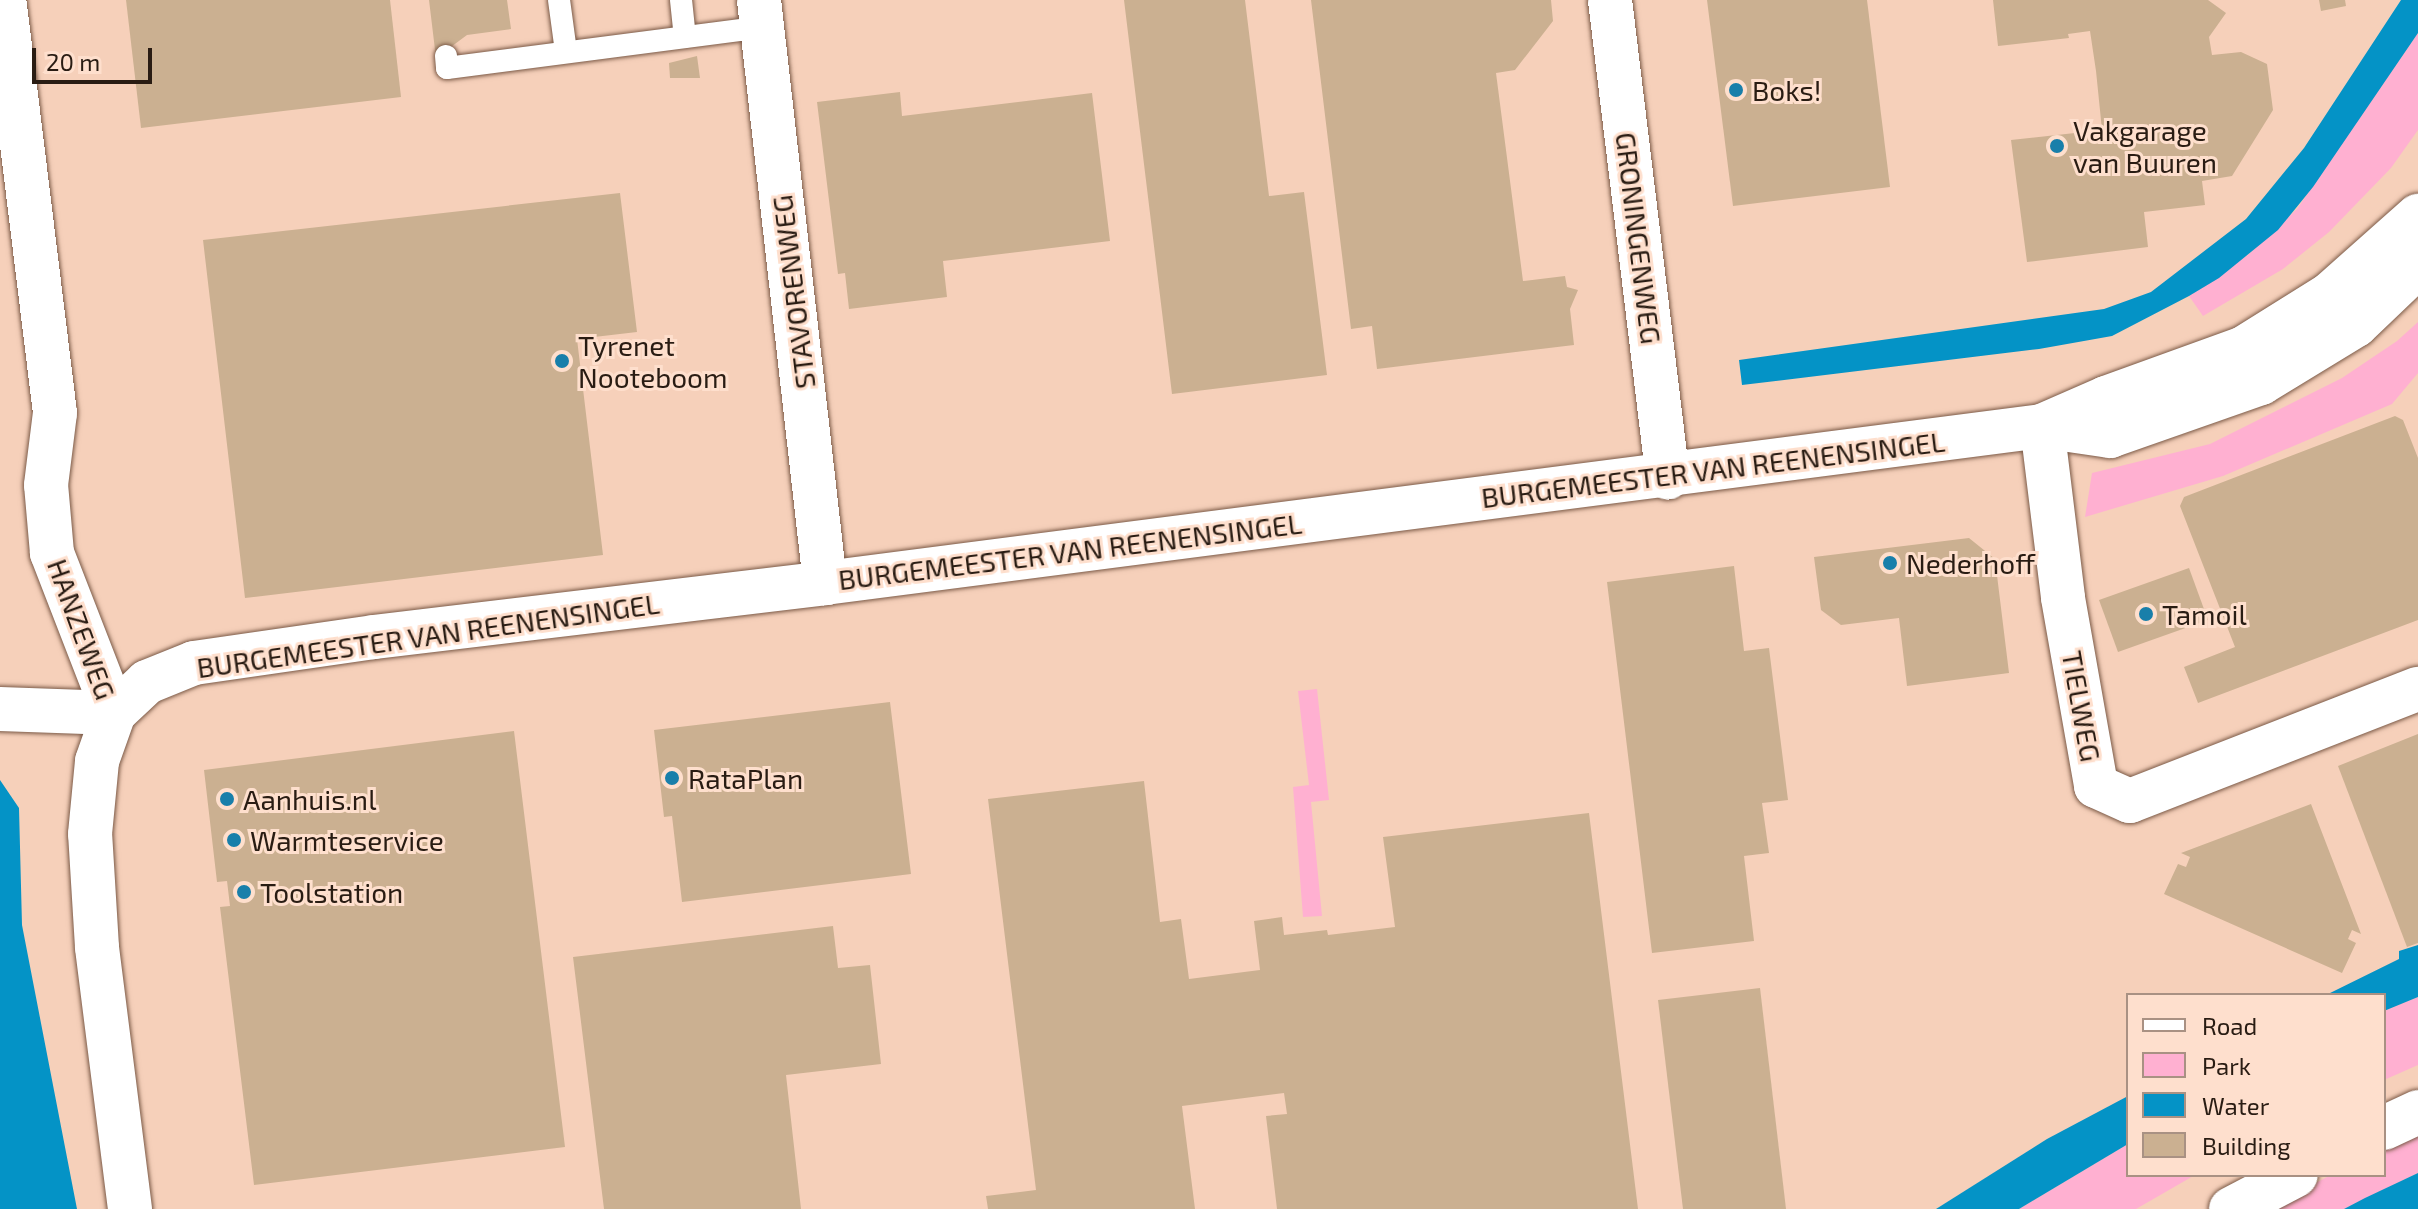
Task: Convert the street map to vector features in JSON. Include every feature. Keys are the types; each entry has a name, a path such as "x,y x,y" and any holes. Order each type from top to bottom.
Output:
{"street":[{"name":"HANZEWEG","path":"4,0 55,413 46,485 52,553 114,713 97,761 90,834 97,947 130,1209"},
{"name":"GRONINGENWEG","path":"1610,0 1668,477"},
{"name":"STAVORENWEG","path":"761,13 825,583"},
{"name":"BURGEMEESTER VAN REENENSINGEL","path":"114,713 147,682 194,663 374,637 825,583 1203,532 1668,477 2042,426 2106,398 2244,348 2330,294 2418,216"},
{"name":"BURGEMEESTER VAN REENENSINGEL","path":"2042,426 2110,436 2261,383 2356,325 2418,266"},
{"name":"TIELWEG","path":"2042,426 2063,598 2096,786 2130,801 2418,689"},
{"path":"0,709 114,713"},
{"path":"2386,1127 2418,1112"},
{"path":"2231,1209 2292,1177"}],"lane":[{"path":"559,0 566,52"},
{"path":"681,0 685,37"},
{"path":"446,56 447,68 685,37 761,13"}],"green space":[{"path":"2418,33 2418,130 2391,168 2329,232 2283,269 2203,316 2189,296 2249,254 2297,209"},
{"path":"2418,322 2418,373 2392,404 2223,476 2085,517 2092,473 2210,444 2342,378 2397,341"},
{"path":"1317,689 1329,800 1311,802 1322,916 1303,917 1293,787 1309,785 1298,691"},
{"path":"2418,997 2418,1065 2386,1079 2386,1010"},
{"path":"2418,1135 2418,1173 2344,1209 2265,1209 2327,1177 2386,1177 2386,1149"},
{"path":"2126,1145 2126,1177 2192,1177 2136,1209 2019,1209"}],"water":[{"path":"2401,0 2418,0 2418,33 2313,187 2278,230 2219,278 2189,296 2112,336 2039,349 1742,385 1739,360 2104,309 2151,292 2246,219 2304,148"},
{"path":"0,780 19,808 22,925 77,1209 0,1209"},
{"path":"2418,945 2418,997 2386,1010 2386,993 2330,993 2399,959 2399,951"},
{"path":"2126,1097 2126,1145 2019,1209 1936,1209 2047,1139"},
{"path":"2418,1173 2418,1209 2344,1209 2365,1198"}],"building":[{"path":"126,0 390,0 401,97 141,128"},
{"path":"429,0 507,0 511,29 467,35 436,58"},
{"path":"1124,0 1245,0 1269,196 1304,192 1327,375 1172,394"},
{"path":"1311,0 1551,0 1553,21 1515,70 1496,73 1523,281 1565,276 1567,287 1578,290 1570,309 1574,345 1377,369 1372,326 1351,329"},
{"path":"1707,0 1867,0 1890,187 1733,206"},
{"path":"1993,0 2208,0 2226,13 2209,37 2212,55 2241,52 2267,64 2273,110 2232,176 2202,181 2205,205 2144,212 2148,247 2027,262 2011,140 2102,130 2096,71 2090,31 2068,34 2069,38 1998,46"},
{"path":"2319,0 2345,0 2346,6 2321,11"},
{"path":"697,56 700,78 670,78 669,63"},
{"path":"900,92 902,116 1092,93 1110,241 943,261 947,297 849,309 845,273 838,274 817,102"},
{"path":"620,193 637,332 577,339 603,555 245,598 203,240"},
{"path":"2395,416 2403,420 2418,458 2418,620 2198,703 2184,667 2235,647 2180,506 2184,497"},
{"path":"1969,538 1995,559 2009,673 1907,686 1899,618 1841,625 1821,610 1814,557"},
{"path":"1734,566 1744,651 1769,648 1788,800 1762,803 1769,853 1744,856 1754,941 1652,953 1607,582"},
{"path":"2189,568 2208,620 2118,652 2099,600"},
{"path":"890,702 911,874 682,902 672,816 664,817 654,730"},
{"path":"514,731 565,1147 254,1185 220,907 230,906 227,881 217,882 204,770"},
{"path":"2418,734 2418,943 2407,947 2338,766"},
{"path":"1144,781 1160,922 1181,919 1189,979 1260,970 1254,921 1282,917 1284,935 1327,930 1328,935 1395,927 1383,837 1589,813 1638,1209 1277,1209 1266,1116 1287,1114 1284,1093 1182,1106 1195,1209 988,1209 986,1196 1036,1190 988,799"},
{"path":"2311,804 2361,934 2352,930 2348,939 2356,943 2342,973 2164,894 2178,864 2186,867 2190,857 2181,853"},
{"path":"833,926 838,968 870,965 881,1064 786,1075 801,1209 604,1209 573,957"},
{"path":"1760,988 1786,1209 1683,1209 1658,1000"}],"place":[{"name":"Boks!","path":"1736,90"},
{"name":"Vakgarage van Buuren","path":"2057,146"},
{"name":"Tyrenet Nooteboom","path":"562,361"},
{"name":"Nederhoff","path":"1890,563"},
{"name":"Tamoil","path":"2146,614"},
{"name":"RataPlan","path":"672,778"},
{"name":"Aanhuis.nl","path":"227,799"},
{"name":"Warmteservice","path":"234,840"},
{"name":"Toolstation","path":"244,892"}]}
